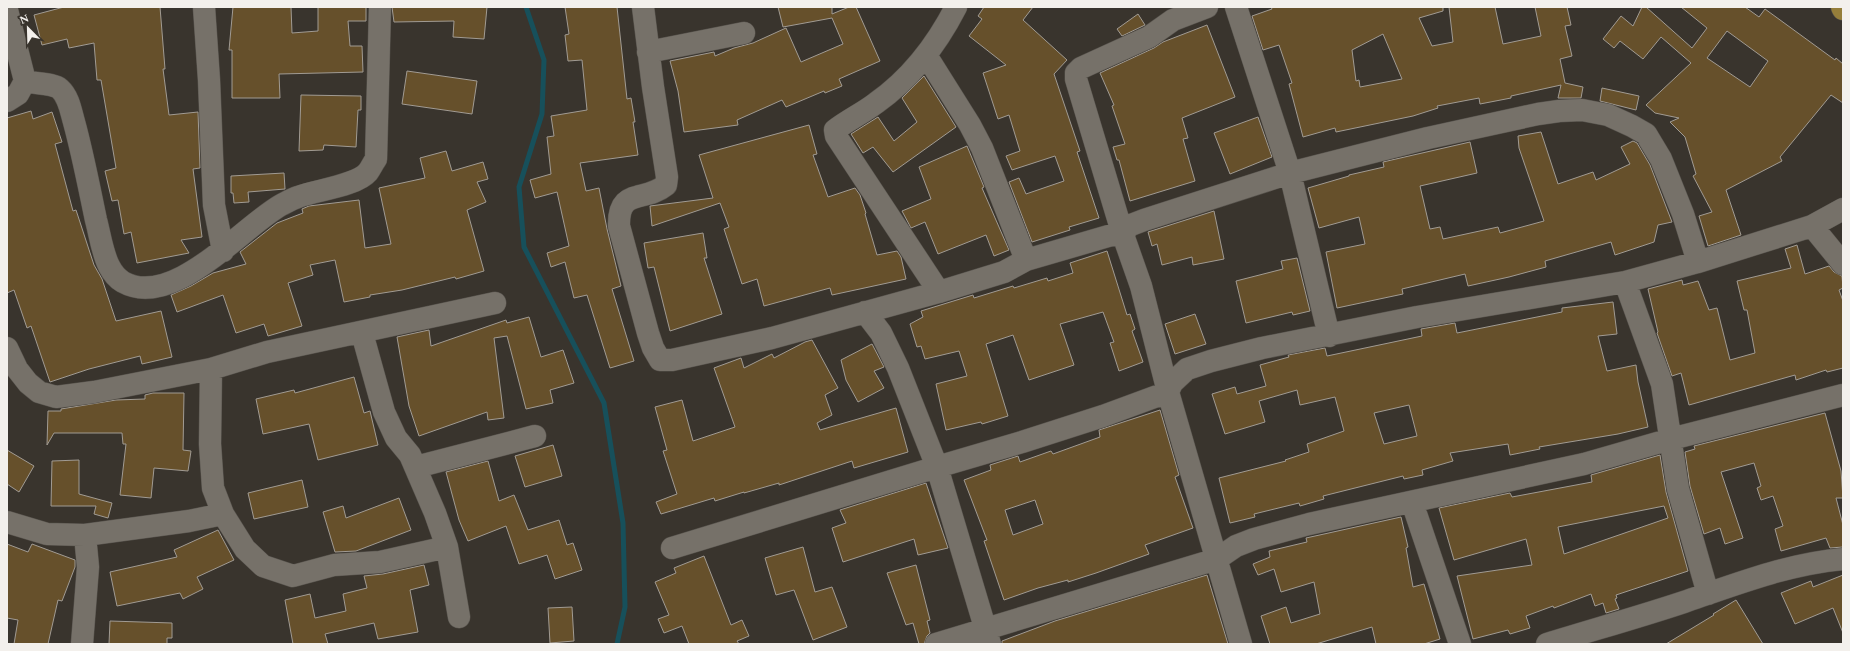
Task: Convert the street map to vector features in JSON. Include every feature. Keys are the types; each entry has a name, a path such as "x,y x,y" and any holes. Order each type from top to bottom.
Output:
{"street":[{"path":"204,7 210,80 214,204 223,251"},
{"path":"25,81 53,86 61,90 68,102 81,147 102,245 113,272 123,282 139,287 157,287 177,280 223,251 258,221 280,206 298,197 351,183 368,173 376,159 380,7"},
{"path":"643,7 648,52 666,170 666,185 659,191 630,199 623,203 619,213 619,226 652,348 660,360 672,360 772,338 939,292 1004,272 1026,260 1122,232 1131,225 1144,220 1290,173 1428,138 1538,114 1559,111 1582,110 1608,115 1646,134 1661,159 1683,214 1698,262"},
{"path":"939,292 836,136 835,130 877,103 907,77 926,55 948,23 956,7"},
{"path":"1207,7 1173,20 1148,37 1081,68 1076,73 1076,79 1122,232 1140,286 1168,392 1241,644"},
{"path":"1236,7 1290,173 1328,336"},
{"path":"7,10 25,81 18,94 7,101"},
{"path":"648,52 744,33"},
{"path":"926,55 970,125 982,148 1026,260"},
{"path":"672,548 1103,416 1168,392 1172,383 1187,369 1205,363 1262,348 1328,336 1416,317 1625,282 1698,262 1812,226 1843,209"},
{"path":"1812,226 1843,264"},
{"path":"1625,282 1662,384 1678,489 1708,594"},
{"path":"7,348 17,369 28,383 39,392 56,397 94,392 210,369 267,352 495,303"},
{"path":"865,312 881,333 898,368 937,467 988,636"},
{"path":"362,332 384,412 396,438 410,455 416,467 447,547 460,617"},
{"path":"210,369 210,444 213,488 223,514 245,549 263,566 293,576 334,565 380,562 447,547"},
{"path":"936,644 988,636 1217,559 1236,546 1309,524 1412,502 1498,481 1584,464 1671,439 1843,395"},
{"path":"416,467 535,436"},
{"path":"1412,502 1460,644"},
{"path":"7,522 46,534 85,535 189,522 223,514"},
{"path":"82,644 88,567 85,535"},
{"path":"1547,644 1634,618 1765,574 1806,564 1843,559"}],"building":[{"path":"64,7 160,7 165,69 163,69 169,115 198,112 200,168 193,169 202,237 181,240 189,253 137,263 131,232 124,234 118,200 112,201 105,171 116,168 101,80 97,80 94,43 69,48 67,39 42,45 34,15"},
{"path":"233,7 291,7 292,33 318,31 318,7 366,7 366,21 348,21 350,46 362,46 363,72 279,74 280,98 232,98 232,50 229,50"},
{"path":"392,7 487,7 484,39 453,37 454,21 394,22"},
{"path":"565,7 617,7 627,99 631,98 635,122 633,122 638,155 580,163 586,191 599,188 621,286 612,289 634,361 610,368 587,295 574,298 565,262 551,267 547,253 569,246 557,192 535,198 530,180 551,174 547,137 554,136 551,116 587,110 582,60 568,61 565,35 569,34"},
{"path":"778,7 832,7 832,14 849,7 856,7 880,61 839,79 842,86 825,93 824,91 786,107 782,100 737,120 738,125 684,132 678,91 670,61 714,52 715,56 734,48 753,43 786,28 801,62 843,44 832,18 783,27"},
{"path":"984,7 1033,7 1023,20 1067,60 1054,74 1080,151 1077,152 1099,218 1069,227 1070,230 1032,242 1009,182 1019,178 1026,194 1064,181 1055,156 1012,170 1006,156 1020,151 1009,115 998,119 983,73 1006,65 969,36 982,19 978,16"},
{"path":"1271,7 1443,7 1443,11 1419,18 1432,46 1453,42 1449,7 1495,7 1503,44 1541,36 1535,7 1567,7 1571,25 1565,26 1572,56 1560,59 1565,83 1583,87 1581,98 1558,98 1561,85 1511,96 1511,98 1480,104 1479,98 1437,106 1438,108 1413,116 1336,132 1335,128 1303,137 1289,84 1292,83 1279,45 1263,50 1252,16 1272,9","holes":["1383,34 1402,79 1360,87 1359,80 1356,81 1352,50"]},
{"path":"1642,7 1646,7 1692,48 1707,28 1681,7 1745,7 1759,17 1765,9 1835,60 1836,58 1843,64 1843,103 1831,95 1780,157 1782,161 1726,190 1741,235 1708,246 1699,216 1712,212 1693,176 1696,174 1685,137 1670,122 1679,118 1655,113 1646,105 1691,63 1661,37 1643,59 1620,41 1614,48 1603,39 1621,16 1633,26","holes":["1727,31 1768,61 1750,87 1707,58"]},
{"path":"1138,14 1145,25 1122,36 1117,29"},
{"path":"1207,25 1235,97 1182,118 1188,138 1183,139 1195,181 1130,201 1119,160 1117,160 1113,147 1125,144 1112,106 1114,105 1100,73 1154,48 1163,42"},
{"path":"407,71 477,81 472,114 402,104"},
{"path":"924,76 956,127 893,172 873,147 863,153 851,134 878,117 894,141 917,122 902,98"},
{"path":"1602,88 1639,96 1636,110 1600,101"},
{"path":"301,95 361,96 361,110 358,110 356,147 324,145 323,150 299,151"},
{"path":"31,111 33,119 52,112 62,142 55,144 73,211 76,210 94,265 102,279 116,321 161,311 172,357 142,364 140,356 89,369 50,382 31,326 27,328 14,290 7,293 7,118"},
{"path":"1258,117 1272,157 1230,174 1214,133"},
{"path":"809,125 817,154 813,155 828,197 855,188 860,195 866,213 865,214 877,255 897,251 901,257 906,279 832,295 830,288 764,306 757,279 742,284 724,229 729,227 720,203 652,226 650,206 713,198 699,155"},
{"path":"1541,132 1558,184 1593,172 1596,180 1630,164 1621,147 1633,141 1637,143 1650,165 1672,222 1658,225 1654,242 1615,255 1611,242 1545,261 1546,267 1509,277 1468,286 1465,274 1402,289 1403,294 1337,308 1326,252 1365,244 1359,217 1319,228 1308,188 1349,175 1384,167 1383,162 1470,142 1477,173 1420,186 1430,229 1440,227 1443,239 1498,227 1500,233 1544,221 1519,148 1518,136"},
{"path":"967,146 984,187 982,188 1009,250 994,256 986,235 938,254 925,222 911,228 902,211 931,199 919,167"},
{"path":"446,151 452,171 483,162 488,179 477,182 486,202 467,210 484,271 456,279 455,277 344,302 335,260 310,265 313,275 288,283 302,326 268,336 264,324 236,333 223,295 177,312 171,295 191,286 213,273 246,264 240,252 277,223 303,213 302,209 309,206 359,200 365,248 391,244 379,188 425,178 420,158"},
{"path":"284,173 285,189 248,192 249,202 234,203 233,193 231,193 231,176"},
{"path":"1214,211 1224,259 1193,265 1192,257 1162,265 1157,244 1152,246 1148,232"},
{"path":"703,233 707,258 704,258 722,314 670,331 654,267 648,268 644,243"},
{"path":"1797,245 1805,274 1829,266 1834,272 1842,276 1843,288 1839,290 1843,301 1843,368 1827,372 1826,370 1796,380 1795,375 1689,405 1681,373 1672,376 1657,333 1648,289 1682,280 1683,285 1698,281 1709,310 1717,308 1730,360 1755,353 1747,310 1744,310 1737,281 1791,268 1785,249"},
{"path":"1107,251 1127,315 1130,314 1135,329 1132,331 1143,362 1119,371 1110,343 1114,342 1103,312 1060,324 1074,365 1029,380 1013,335 986,344 1008,416 982,424 981,422 946,430 936,384 967,376 959,351 925,359 921,346 917,347 910,324 923,317 921,311 973,295 974,298 1013,286 1014,288 1047,278 1048,281 1073,273 1070,263"},
{"path":"1297,258 1310,311 1293,315 1292,312 1246,323 1236,281 1283,269 1281,261"},
{"path":"1613,302 1617,334 1598,336 1607,371 1636,365 1638,382 1648,427 1618,434 1539,447 1540,449 1510,455 1508,444 1450,453 1453,461 1422,470 1423,475 1404,479 1403,476 1323,496 1324,499 1300,506 1299,503 1254,514 1255,517 1230,523 1219,478 1286,461 1285,460 1309,452 1307,444 1344,431 1335,397 1300,405 1297,390 1259,401 1265,422 1225,434 1212,394 1235,387 1237,394 1266,386 1260,365 1289,357 1288,355 1325,348 1327,356 1422,336 1421,329 1455,323 1457,333 1562,312 1562,308","holes":["1409,405 1417,436 1384,444 1374,413"]},
{"path":"1195,314 1206,344 1175,354 1165,324"},
{"path":"529,317 541,357 563,350 574,383 550,390 553,403 526,409 507,336 494,338 504,418 488,420 487,412 419,436 409,406 397,337 429,330 431,346 506,320 507,323"},
{"path":"812,340 838,388 825,395 832,415 817,423 820,430 896,408 908,452 854,468 852,461 779,485 779,483 715,501 714,498 661,514 656,502 677,494 663,451 667,450 655,407 682,400 693,441 735,427 714,368 741,358 744,368 772,354 774,358"},
{"path":"872,344 884,367 874,371 884,388 858,402 846,380 841,360"},
{"path":"354,377 364,413 370,411 378,445 318,460 309,424 263,434 256,399 294,390 295,393"},
{"path":"153,393 184,393 183,450 191,451 188,471 154,468 151,498 120,495 126,444 123,444 122,433 54,433 47,445 48,411 61,411 61,409 116,400 145,399 145,395"},
{"path":"1160,410 1179,475 1175,477 1193,528 1145,545 1149,554 1068,582 1068,580 1038,588 1004,600 984,541 987,540 964,480 991,470 990,465 1018,456 1020,462 1051,451 1053,454 1100,437 1099,430","holes":["1035,500 1043,524 1013,535 1005,510"]},
{"path":"1825,413 1841,471 1843,498 1836,498 1843,525 1843,547 1830,548 1826,538 1781,551 1775,529 1783,526 1773,496 1761,500 1757,488 1761,486 1754,463 1721,472 1743,538 1725,544 1720,528 1704,534 1690,486 1685,452 1695,449 1694,446"},
{"path":"553,445 562,476 525,487 515,456"},
{"path":"7,450 34,466 19,492 7,484"},
{"path":"1660,455 1666,492 1688,571 1616,595 1617,598 1615,599 1619,609 1606,613 1603,603 1595,606 1591,594 1554,608 1553,606 1526,616 1530,628 1510,634 1508,630 1473,639 1457,576 1532,565 1526,539 1454,560 1439,508 1510,493 1512,497 1592,482 1591,475","holes":["1664,506 1668,518 1564,554 1558,527"]},
{"path":"79,460 79,494 112,503 108,518 94,514 96,506 51,506 52,461"},
{"path":"488,461 499,501 514,495 528,530 559,520 567,545 573,543 582,570 555,579 547,555 519,564 506,526 468,541 459,520 446,472"},
{"path":"302,480 308,507 254,519 248,493"},
{"path":"926,483 948,548 918,555 914,539 843,562 832,528 846,523 840,510"},
{"path":"399,498 411,530 356,551 335,552 323,512 343,506 346,518"},
{"path":"1401,517 1408,547 1406,548 1413,587 1424,584 1440,639 1424,644 1376,644 1372,627 1316,644 1270,644 1261,616 1286,607 1291,623 1320,614 1314,582 1281,592 1274,569 1258,575 1253,564 1270,557 1269,551 1307,542 1306,538"},
{"path":"218,530 234,560 197,577 203,589 183,599 180,593 117,606 110,572 177,557 174,550"},
{"path":"7,544 28,552 32,544 75,560 75,567 62,601 58,600 48,644 14,644 18,620 7,618"},
{"path":"803,547 815,592 832,587 847,627 813,640 794,590 776,595 765,558"},
{"path":"704,556 731,625 742,620 749,636 737,641 739,644 689,644 682,626 664,633 658,619 669,615 655,582 676,573 674,568"},
{"path":"424,565 429,585 410,590 418,632 378,639 374,623 325,634 328,644 293,644 285,600 310,594 315,618 346,611 343,594 367,588 364,576 383,574"},
{"path":"916,565 930,620 927,621 930,633 924,644 919,644 913,623 906,625 887,573"},
{"path":"1207,575 1228,644 1002,644 1002,641 1055,621"},
{"path":"1843,575 1843,633 1833,608 1795,624 1781,593 1811,581 1813,587"},
{"path":"1736,600 1763,644 1666,644 1714,615 1713,614"},
{"path":"572,607 574,641 550,643 548,608"},
{"path":"110,621 172,623 172,638 167,638 167,644 109,644"}],"waterway":[{"path":"526,7 544,60 542,114 519,187 524,247 604,403 623,523 625,607 617,644"}]}
